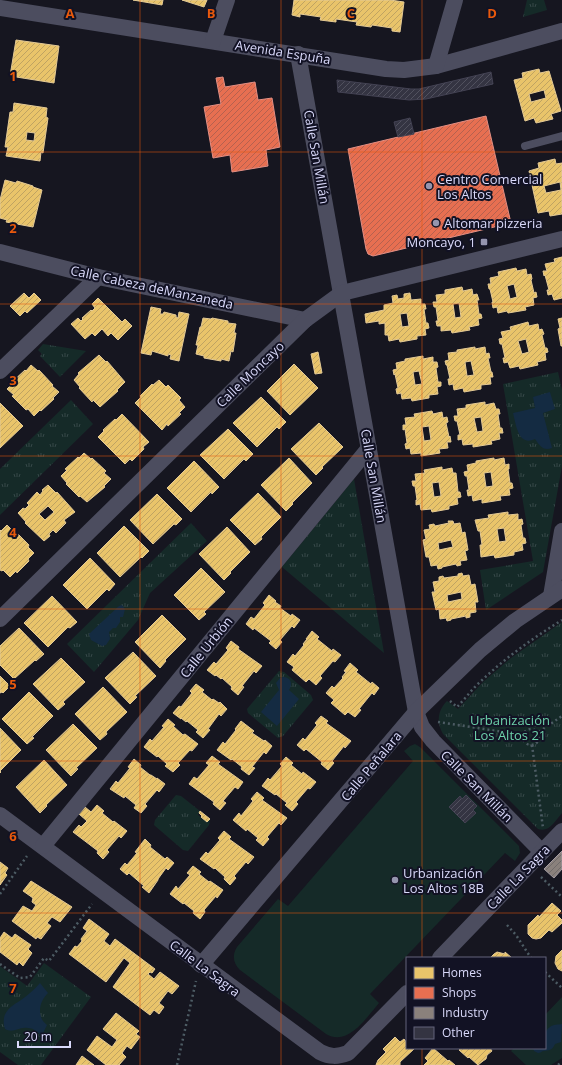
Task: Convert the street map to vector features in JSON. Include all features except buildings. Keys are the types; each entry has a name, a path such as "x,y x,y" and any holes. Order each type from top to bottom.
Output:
{"street":[{"path":"213,41 227,0"},
{"path":"436,66 455,0"},
{"name":"Avenida Espuña","path":"0,8 386,69 404,70 436,66 562,31"},
{"name":"Calle San Millán","path":"298,54 416,712 422,727 433,742 542,852"},
{"name":"Calle Moncayo","path":"0,619 305,320 342,293 562,239"},
{"name":"Calle Cabeza deManzaneda","path":"0,252 98,277 305,320"},
{"path":"0,371 98,277"},
{"name":"Calle Urbión","path":"43,846 369,448"},
{"path":"556,592 562,531"},
{"name":"Calle Peñalara","path":"200,965 416,712 480,650 515,621 556,592"},
{"name":"Calle La Sagra","path":"0,815 200,965 327,1056 334,1057 348,1053 406,994"},
{"name":"Calle La Sagra","path":"441,957 542,852 548,831"}],"lane":[{"path":"525,146 562,136"}],"path":[{"path":"447,700 457,707 479,682 497,666 562,620"},
{"path":"539,732 562,716"},
{"path":"436,717 437,726"},
{"path":"436,721 523,736"},
{"path":"533,728 539,732 539,740 536,744 532,745 525,742 523,736 525,731 533,728"},
{"path":"532,745 548,831"},
{"path":"0,894 27,856"},
{"path":"540,877 562,897"},
{"path":"0,964 20,978 30,977 44,958 49,961 92,904"},
{"path":"507,925 516,935 530,957"},
{"path":"546,973 562,988"},
{"path":"177,1065 196,981"},
{"path":"558,1065 562,1062"}],"green space":[{"path":"527,0 544,0 547,10 523,17"},
{"path":"43,344 86,351 60,377 40,356 42,354 38,350"},
{"path":"558,372 562,390 562,466 543,572 486,610 480,570 533,561 503,384"},
{"path":"71,400 93,424 0,515 0,469"},
{"path":"354,479 384,653 282,567"},
{"path":"191,523 207,541 150,593 138,620 94,672 67,644"},
{"name":"Urbanización Los Altos 21","path":"562,622 562,813 552,826 542,830 538,829 443,734 439,725 439,716 447,701 458,709 483,682 511,658"},
{"path":"279,671 284,672 311,695 313,700 283,736 278,738 248,713 247,709"},
{"name":"Urbanización Los Altos 18B","path":"415,744 420,747 519,846 520,853 515,861 505,853 370,994 379,1003 362,1023 349,1034 342,1037 334,1037 326,1034 240,970 235,962 234,953 237,947 278,899 288,906 413,761 404,751"},
{"path":"176,795 181,796 200,811 198,815 207,822 210,819 209,825 188,851 183,850 154,825 155,820"},
{"path":"44,963 91,997 41,1065 18,1065 0,1052 0,966 27,986"},
{"path":"562,997 562,1058 551,1065 526,1065 511,1051 513,1049 546,1049 546,1014"}],"water":[{"path":"550,392 555,409 543,413 552,448 546,449 540,446 535,439 529,441 521,437 513,413 535,408 533,397"},
{"path":"122,605 125,609 123,617 120,617 120,622 116,628 113,628 109,632 110,639 106,645 102,646 91,640 89,634 119,606"},
{"path":"283,677 288,678 291,685 289,690 299,699 277,726 261,712 279,690 276,683"},
{"path":"40,983 48,993 42,1001 40,1007 41,1018 47,1025 43,1033 40,1034 30,1028 22,1028 11,1031 5,1029 4,1019 7,1011 29,994"},
{"path":"562,1024 561,1042 555,1044 550,1050 539,1053 534,1051 533,1049 546,1049 546,1031 553,1025"}],"place":[{"name":"Centro Comercial Los Altos","path":"429,186"},
{"name":"Altomar pizzeria","path":"436,223"},
{"name":"Moncayo, 1","path":"484,242"},
{"name":"Urbanización Los Altos 18B","path":"395,880"}]}
